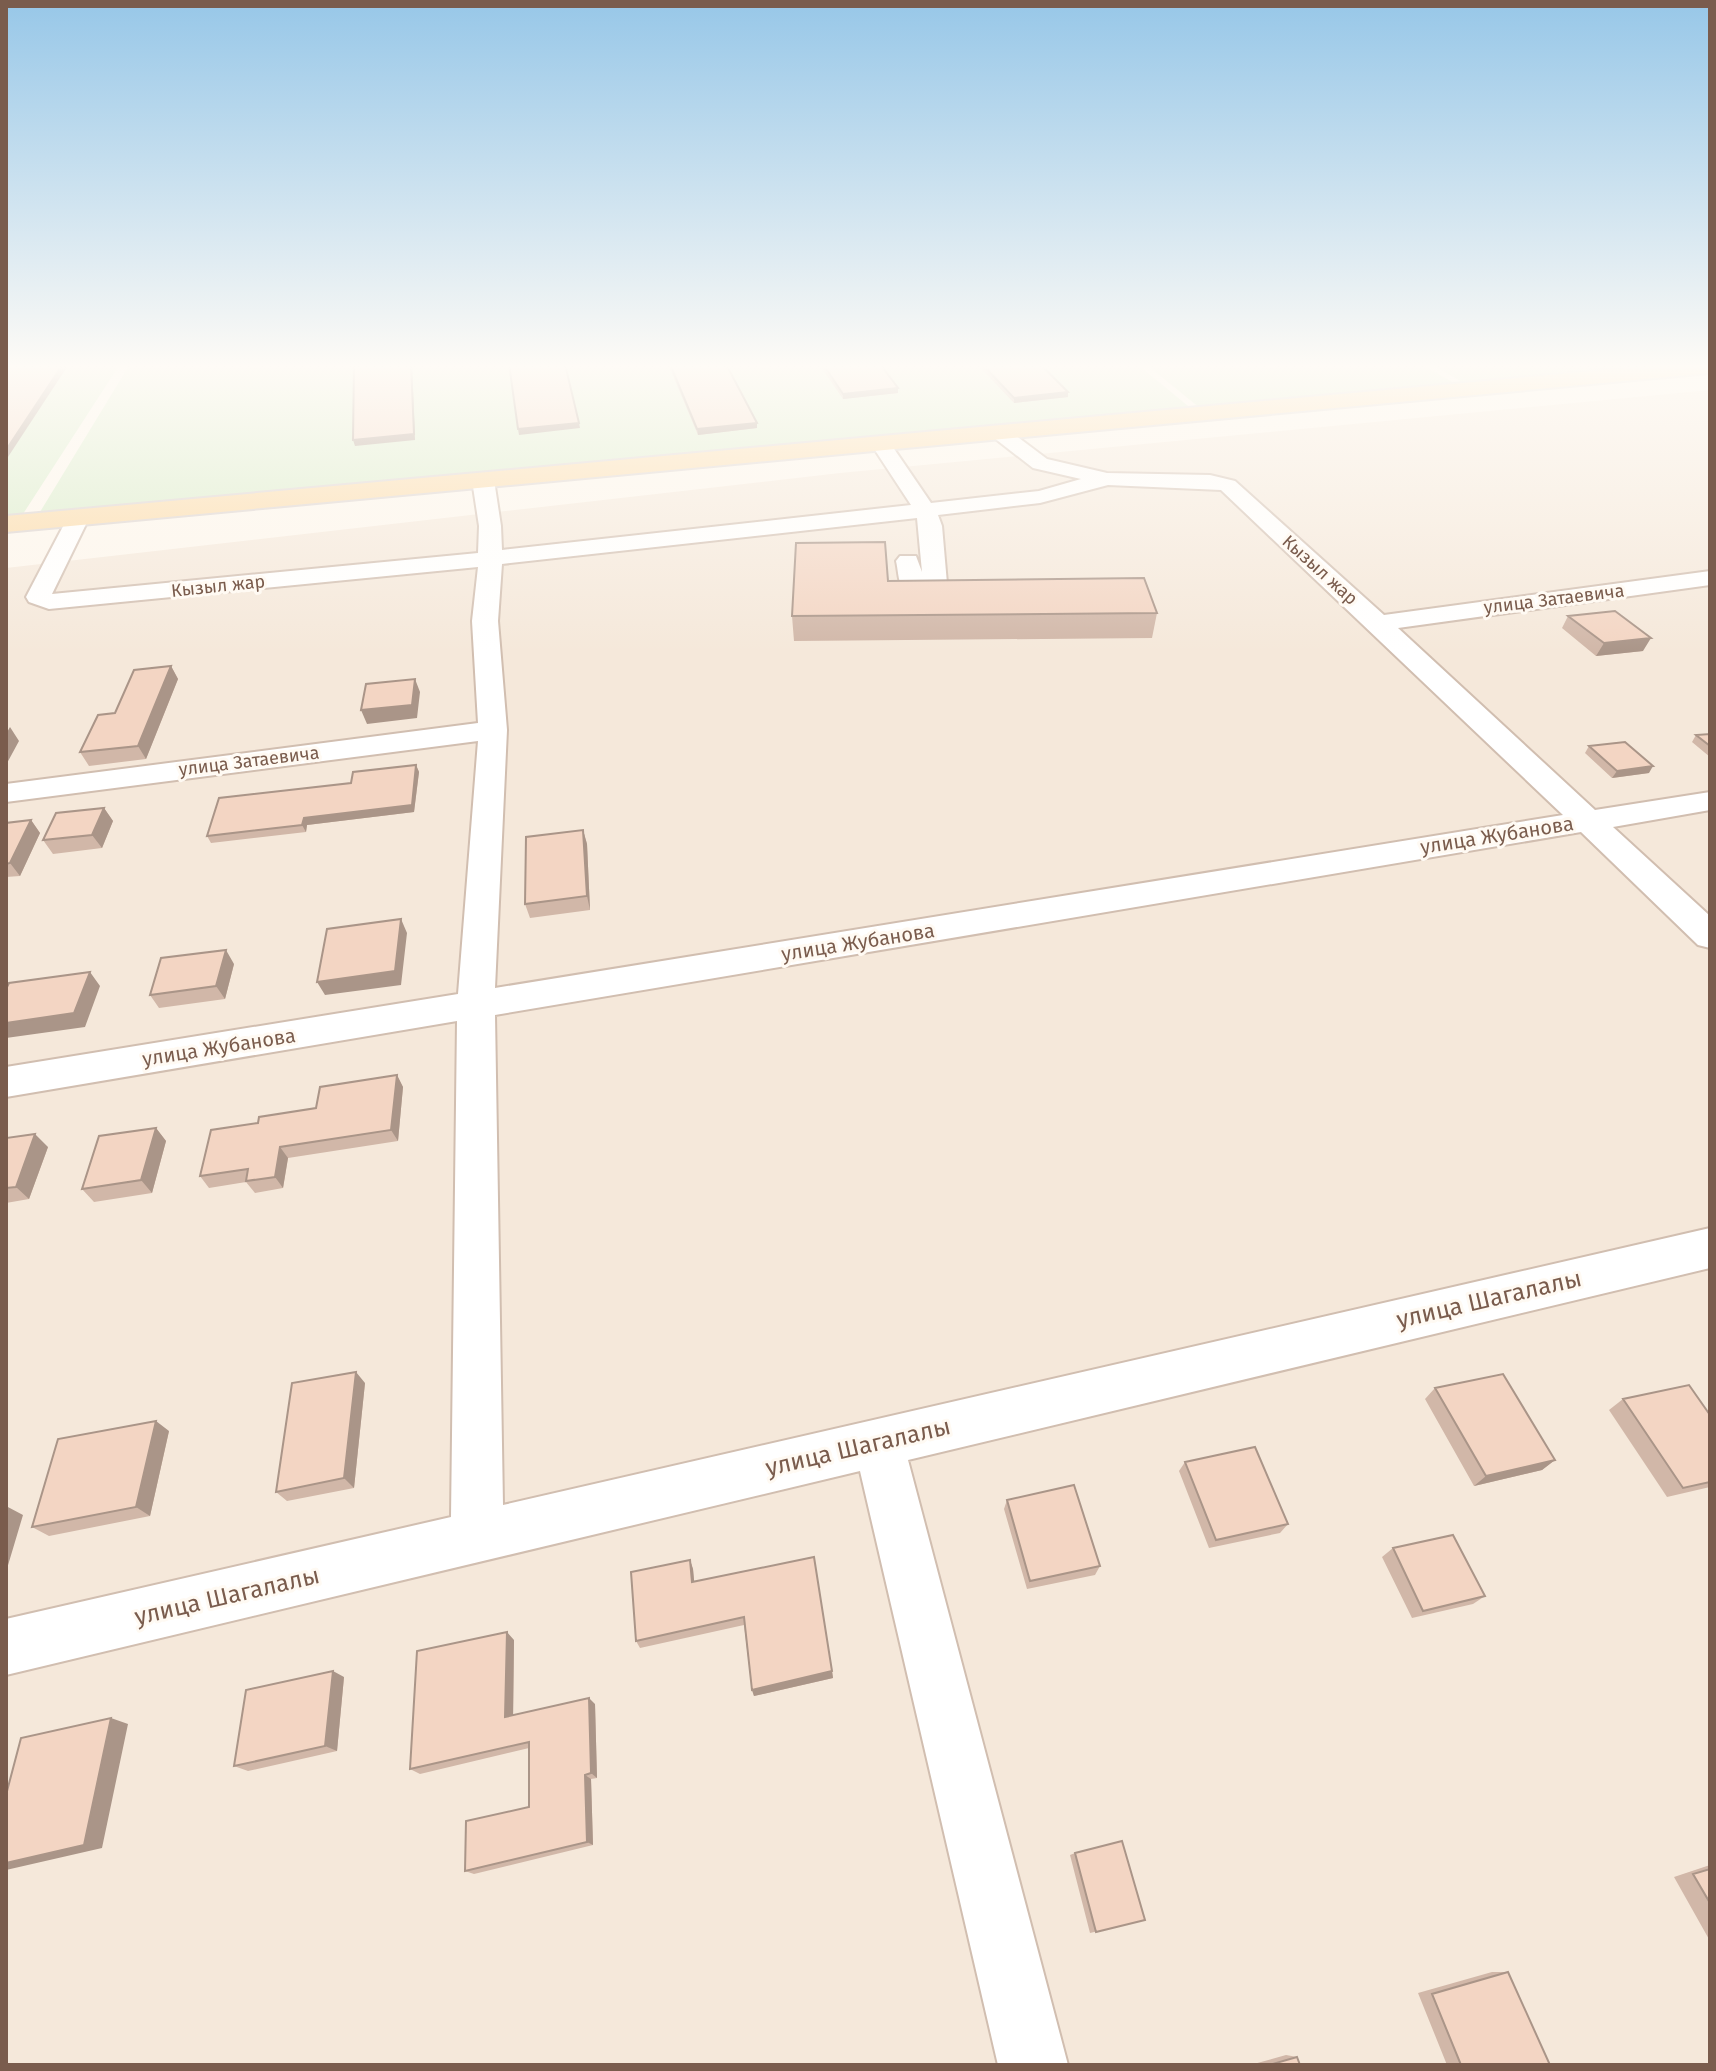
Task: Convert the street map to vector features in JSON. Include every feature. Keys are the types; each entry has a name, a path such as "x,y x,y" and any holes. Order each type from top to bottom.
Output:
{"main road":[{"path":"6,524 697,461"}],"street":[{"path":"892,461 925,510 944,595 914,588 908,561"},
{"name":"Кызыл жар","path":"1036,461 1107,479 1210,481 1228,485 1388,621 1585,821 1710,936"},
{"path":"1040,464 1040,497"},
{"path":"488,559 1040,497 1107,479"},
{"path":"477,1537 476,1006 493,730 485,621 490,579 490,526 483,480"},
{"name":"Кызыл жар","path":"78,518 38,597 49,602 488,559"},
{"name":"улица Затаевича","path":"1388,621 1710,578"},
{"name":"улица Затаевича","path":"6,793 493,730"},
{"name":"улица Жубанова","path":"6,1082 1710,801"},
{"name":"улица Шагалалы","path":"6,1647 1710,1248"},
{"path":"878,1442 1033,2065"}],"shaded area":[{"path":"969,461 1710,461 1710,2065 6,2065 6,568"}],"green space":[{"path":"6,461 58,461 23,514 6,516"},
{"path":"71,461 620,461 40,512"}],"building":[{"path":"885,542 888,581 1144,578 1157,613 792,616 796,543"},
{"path":"1615,611 1651,638 1604,643 1568,616"},
{"path":"171,666 138,746 80,752 98,715 115,713 134,670"},
{"path":"415,679 412,705 361,710 366,684"},
{"path":"1710,734 1710,746 1696,735"},
{"path":"1625,742 1653,766 1617,771 1589,746"},
{"path":"416,765 412,805 304,818 302,825 207,836 219,798 351,783 353,772"},
{"path":"104,808 92,835 43,840 56,813"},
{"path":"31,820 10,863 6,864 6,823"},
{"path":"583,830 587,896 525,904 526,837"},
{"path":"401,919 395,971 317,982 327,929"},
{"path":"226,950 216,986 150,995 161,958"},
{"path":"90,972 74,1013 6,1023 6,989 9,983"},
{"path":"397,1075 391,1130 280,1147 275,1177 246,1181 248,1169 200,1176 211,1130 258,1123 259,1117 316,1108 320,1087"},
{"path":"156,1128 141,1180 82,1189 99,1136"},
{"path":"35,1134 16,1187 6,1188 6,1138"},
{"path":"356,1372 344,1478 276,1492 292,1383"},
{"path":"1503,1374 1555,1460 1486,1476 1435,1388"},
{"path":"1689,1385 1710,1415 1710,1482 1683,1488 1623,1399"},
{"path":"156,1421 136,1507 32,1527 58,1439"},
{"path":"1255,1447 1288,1524 1216,1540 1185,1462"},
{"path":"1074,1485 1100,1566 1030,1581 1007,1500"},
{"path":"1453,1535 1485,1596 1423,1611 1393,1548"},
{"path":"814,1557 832,1671 752,1690 744,1617 636,1641 631,1572 690,1560 692,1582"},
{"path":"507,1632 505,1717 589,1698 591,1773 585,1775 587,1842 465,1871 466,1821 529,1807 529,1742 410,1769 417,1651"},
{"path":"333,1671 325,1746 234,1766 246,1690"},
{"path":"111,1718 84,1845 6,1863 6,1795 21,1738"},
{"path":"1122,1841 1145,1920 1096,1932 1075,1853"},
{"path":"1710,1869 1710,1903 1693,1874"},
{"path":"1508,1972 1550,2065 1461,2065 1432,1994"},
{"path":"1297,2057 1300,2065 1269,2065"}]}
